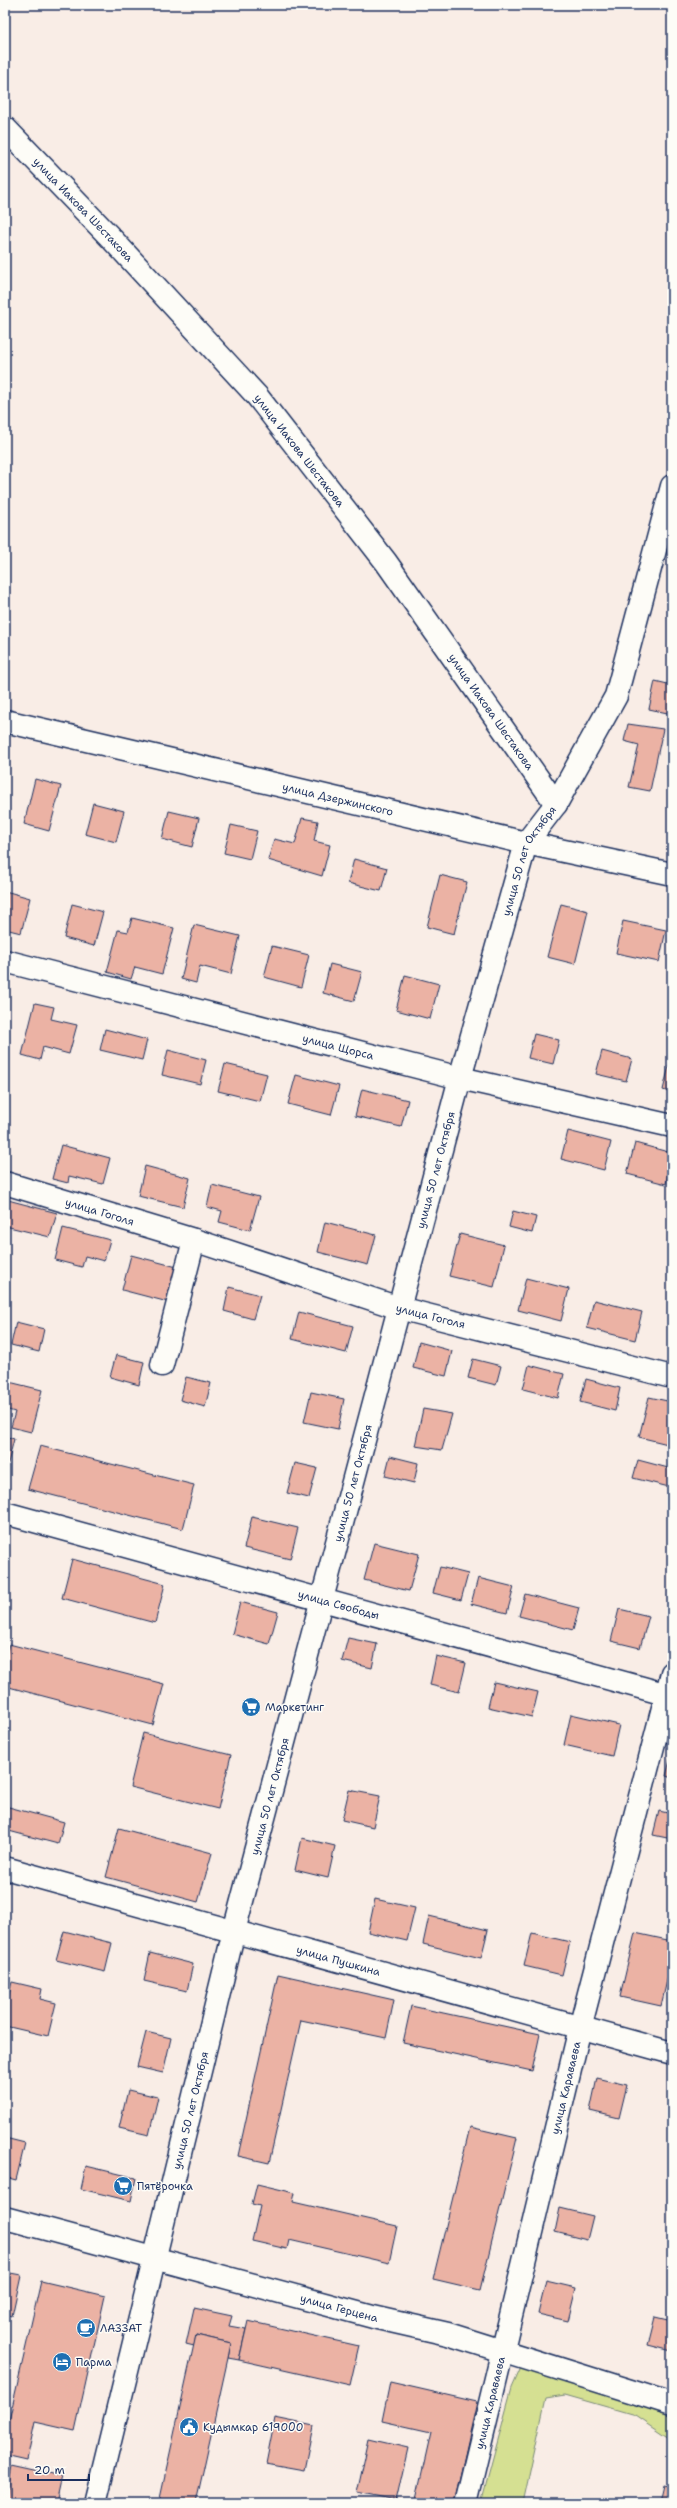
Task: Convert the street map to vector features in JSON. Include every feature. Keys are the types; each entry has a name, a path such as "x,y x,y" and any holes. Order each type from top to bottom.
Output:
{"street":[{"name":"улица Иакова Шестакова","path":"5,128 110,237 257,396 386,562 556,804"},
{"name":"улица 50 лет Октября","path":"95,2503 234,1931 460,1078 526,843 556,804 616,696 672,486"},
{"name":"улица Дзержинского","path":"5,721 526,843 672,874"},
{"name":"улица Щорса","path":"5,961 460,1078 672,1126"},
{"name":"улица Гоголя","path":"5,1183 194,1240 400,1308 672,1377"},
{"path":"162,1365 194,1240"},
{"name":"улица Свободы","path":"5,1513 323,1599 670,1696"},
{"name":"улица Караваева","path":"466,2503 580,2028 670,1696 672,1674"},
{"name":"улица Пушкина","path":"5,1868 672,2054"},
{"name":"улица Герцена","path":"5,2218 156,2257 373,2317 448,2334 672,2404"}],"green space":[{"path":"523,2363 672,2408 672,2440 635,2415 565,2395 546,2398 523,2503 481,2503 512,2388"}],"building":[{"path":"655,681 672,685 672,714 649,709"},
{"path":"628,724 663,729 650,791 629,787 639,745 624,741"},
{"path":"35,779 61,786 49,831 24,824"},
{"path":"93,803 124,811 116,842 85,834"},
{"path":"169,811 199,818 192,847 162,839"},
{"path":"302,818 318,821 314,841 330,845 322,876 268,860 274,839 295,844"},
{"path":"231,825 257,831 250,859 224,853"},
{"path":"354,859 387,868 381,891 348,883"},
{"path":"440,875 467,882 454,934 427,927"},
{"path":"5,891 30,898 21,933 5,929"},
{"path":"72,904 103,912 94,946 64,938"},
{"path":"561,904 588,911 575,964 547,957"},
{"path":"132,918 174,928 162,974 135,967 131,979 107,972 118,930 128,932"},
{"path":"623,921 666,930 659,962 616,953"},
{"path":"194,925 240,936 231,974 200,966 196,983 181,979"},
{"path":"272,946 309,955 301,987 264,977"},
{"path":"330,964 362,972 354,1001 323,993"},
{"path":"405,975 439,984 430,1019 396,1010"},
{"path":"35,1003 54,1007 51,1019 77,1025 69,1054 43,1047 40,1060 22,1055"},
{"path":"105,1029 147,1040 142,1060 100,1050"},
{"path":"534,1034 559,1040 553,1064 528,1058"},
{"path":"168,1050 206,1060 200,1084 162,1075"},
{"path":"602,1051 632,1059 626,1081 596,1074"},
{"path":"225,1064 267,1074 260,1101 218,1091"},
{"path":"669,1066 672,1067 672,1093 663,1090"},
{"path":"296,1075 339,1086 331,1115 288,1104"},
{"path":"362,1089 408,1100 401,1127 355,1116"},
{"path":"568,1131 611,1142 604,1170 561,1159"},
{"path":"635,1143 672,1153 666,1184 627,1174"},
{"path":"61,1145 110,1158 103,1184 69,1176 68,1183 52,1179"},
{"path":"145,1166 190,1178 183,1207 138,1196"},
{"path":"212,1185 259,1197 250,1230 219,1222 222,1211 207,1207"},
{"path":"8,1200 57,1213 50,1237 5,1226"},
{"path":"513,1211 536,1217 532,1233 509,1227"},
{"path":"325,1222 376,1235 368,1265 318,1252"},
{"path":"63,1228 110,1240 104,1261 85,1256 82,1267 55,1260"},
{"path":"460,1234 504,1245 494,1287 449,1276"},
{"path":"131,1255 177,1267 168,1302 122,1290"},
{"path":"526,1278 569,1289 561,1321 518,1310"},
{"path":"229,1287 260,1295 253,1319 224,1311"},
{"path":"594,1300 642,1312 635,1340 587,1328"},
{"path":"299,1312 353,1326 346,1353 292,1339"},
{"path":"16,1322 44,1329 39,1352 11,1345"},
{"path":"419,1342 452,1351 446,1376 413,1368"},
{"path":"116,1355 144,1362 139,1385 110,1377"},
{"path":"473,1359 501,1366 496,1385 468,1378"},
{"path":"529,1365 564,1374 558,1398 523,1389"},
{"path":"186,1377 211,1383 205,1407 180,1400"},
{"path":"586,1379 620,1388 615,1411 580,1402"},
{"path":"5,1381 42,1390 31,1432 11,1427 15,1412 5,1409"},
{"path":"311,1392 344,1399 338,1429 304,1422"},
{"path":"649,1397 672,1402 672,1445 639,1437"},
{"path":"423,1409 452,1414 442,1450 415,1446"},
{"path":"5,1436 14,1439 6,1471 5,1471"},
{"path":"40,1446 194,1485 183,1529 28,1489"},
{"path":"390,1456 418,1463 414,1483 385,1476"},
{"path":"638,1460 672,1469 669,1487 633,1478"},
{"path":"295,1463 317,1468 309,1498 287,1493"},
{"path":"252,1517 298,1528 290,1559 244,1548"},
{"path":"374,1543 419,1554 409,1591 364,1580"},
{"path":"72,1559 165,1584 155,1623 62,1598"},
{"path":"440,1567 468,1574 461,1600 433,1593"},
{"path":"478,1578 514,1587 507,1613 471,1604"},
{"path":"525,1594 579,1608 573,1630 519,1616"},
{"path":"240,1602 278,1612 269,1644 232,1634"},
{"path":"619,1609 649,1616 640,1648 611,1641"},
{"path":"348,1638 377,1644 372,1668 342,1661"},
{"path":"9,1644 164,1684 153,1725 5,1686 5,1660"},
{"path":"436,1656 466,1663 459,1692 430,1685"},
{"path":"494,1682 538,1692 532,1717 488,1707"},
{"path":"571,1714 619,1725 612,1756 564,1745"},
{"path":"143,1733 231,1755 218,1809 130,1787"},
{"path":"672,1752 672,1778 666,1776"},
{"path":"349,1790 380,1796 373,1827 342,1820"},
{"path":"5,1806 64,1822 58,1844 5,1830"},
{"path":"659,1811 672,1814 672,1839 653,1835"},
{"path":"119,1828 212,1853 198,1902 106,1877"},
{"path":"302,1838 335,1846 328,1878 295,1870"},
{"path":"375,1899 415,1908 407,1941 368,1932"},
{"path":"429,1916 488,1930 481,1958 423,1944"},
{"path":"64,1931 112,1943 105,1972 56,1960"},
{"path":"532,1933 570,1942 562,1975 524,1966"},
{"path":"635,1933 672,1941 672,1959 661,2006 620,1997"},
{"path":"150,1953 193,1964 187,1991 144,1981"},
{"path":"278,1974 394,2000 386,2038 301,2020 269,2163 238,2156"},
{"path":"12,1982 42,1989 40,1999 56,2003 48,2036 5,2026 5,2011"},
{"path":"411,2006 540,2034 532,2071 403,2043"},
{"path":"146,2032 171,2038 163,2073 137,2067"},
{"path":"597,2078 627,2085 619,2118 590,2111"},
{"path":"128,2090 158,2097 149,2135 119,2128"},
{"path":"470,2127 517,2138 480,2290 433,2279"},
{"path":"5,2138 25,2143 16,2180 5,2177"},
{"path":"86,2166 136,2178 131,2201 81,2189"},
{"path":"257,2184 295,2193 293,2202 397,2226 389,2263 289,2240 287,2249 252,2241 260,2206 252,2204"},
{"path":"560,2208 593,2216 587,2240 555,2232"},
{"path":"5,2272 21,2275 12,2316 5,2314"},
{"path":"41,2281 105,2296 75,2431 35,2422 27,2460 5,2455 5,2438"},
{"path":"546,2281 576,2288 568,2321 538,2314"},
{"path":"194,2308 232,2316 229,2326 246,2329 239,2360 228,2358 231,2343 196,2335 194,2346 186,2344"},
{"path":"655,2317 672,2321 672,2351 648,2345"},
{"path":"248,2321 359,2346 350,2385 239,2360"},
{"path":"196,2335 231,2343 228,2358 196,2503 159,2503"},
{"path":"390,2382 477,2402 454,2503 415,2503 431,2432 382,2421"},
{"path":"275,2418 314,2426 305,2470 266,2463"},
{"path":"369,2439 408,2448 396,2501 357,2493"},
{"path":"12,2465 62,2476 56,2503 5,2503"},
{"path":"664,2486 672,2488 672,2503 660,2503"}],"place":[{"name":"Маркетинг","path":"251,1707"},
{"name":"Пятёрочка","path":"123,2186"},
{"name":"ЛАЗЗАТ","path":"86,2328"},
{"name":"Парма","path":"62,2362"},
{"name":"Кудымкар 619000","path":"189,2427"}]}
